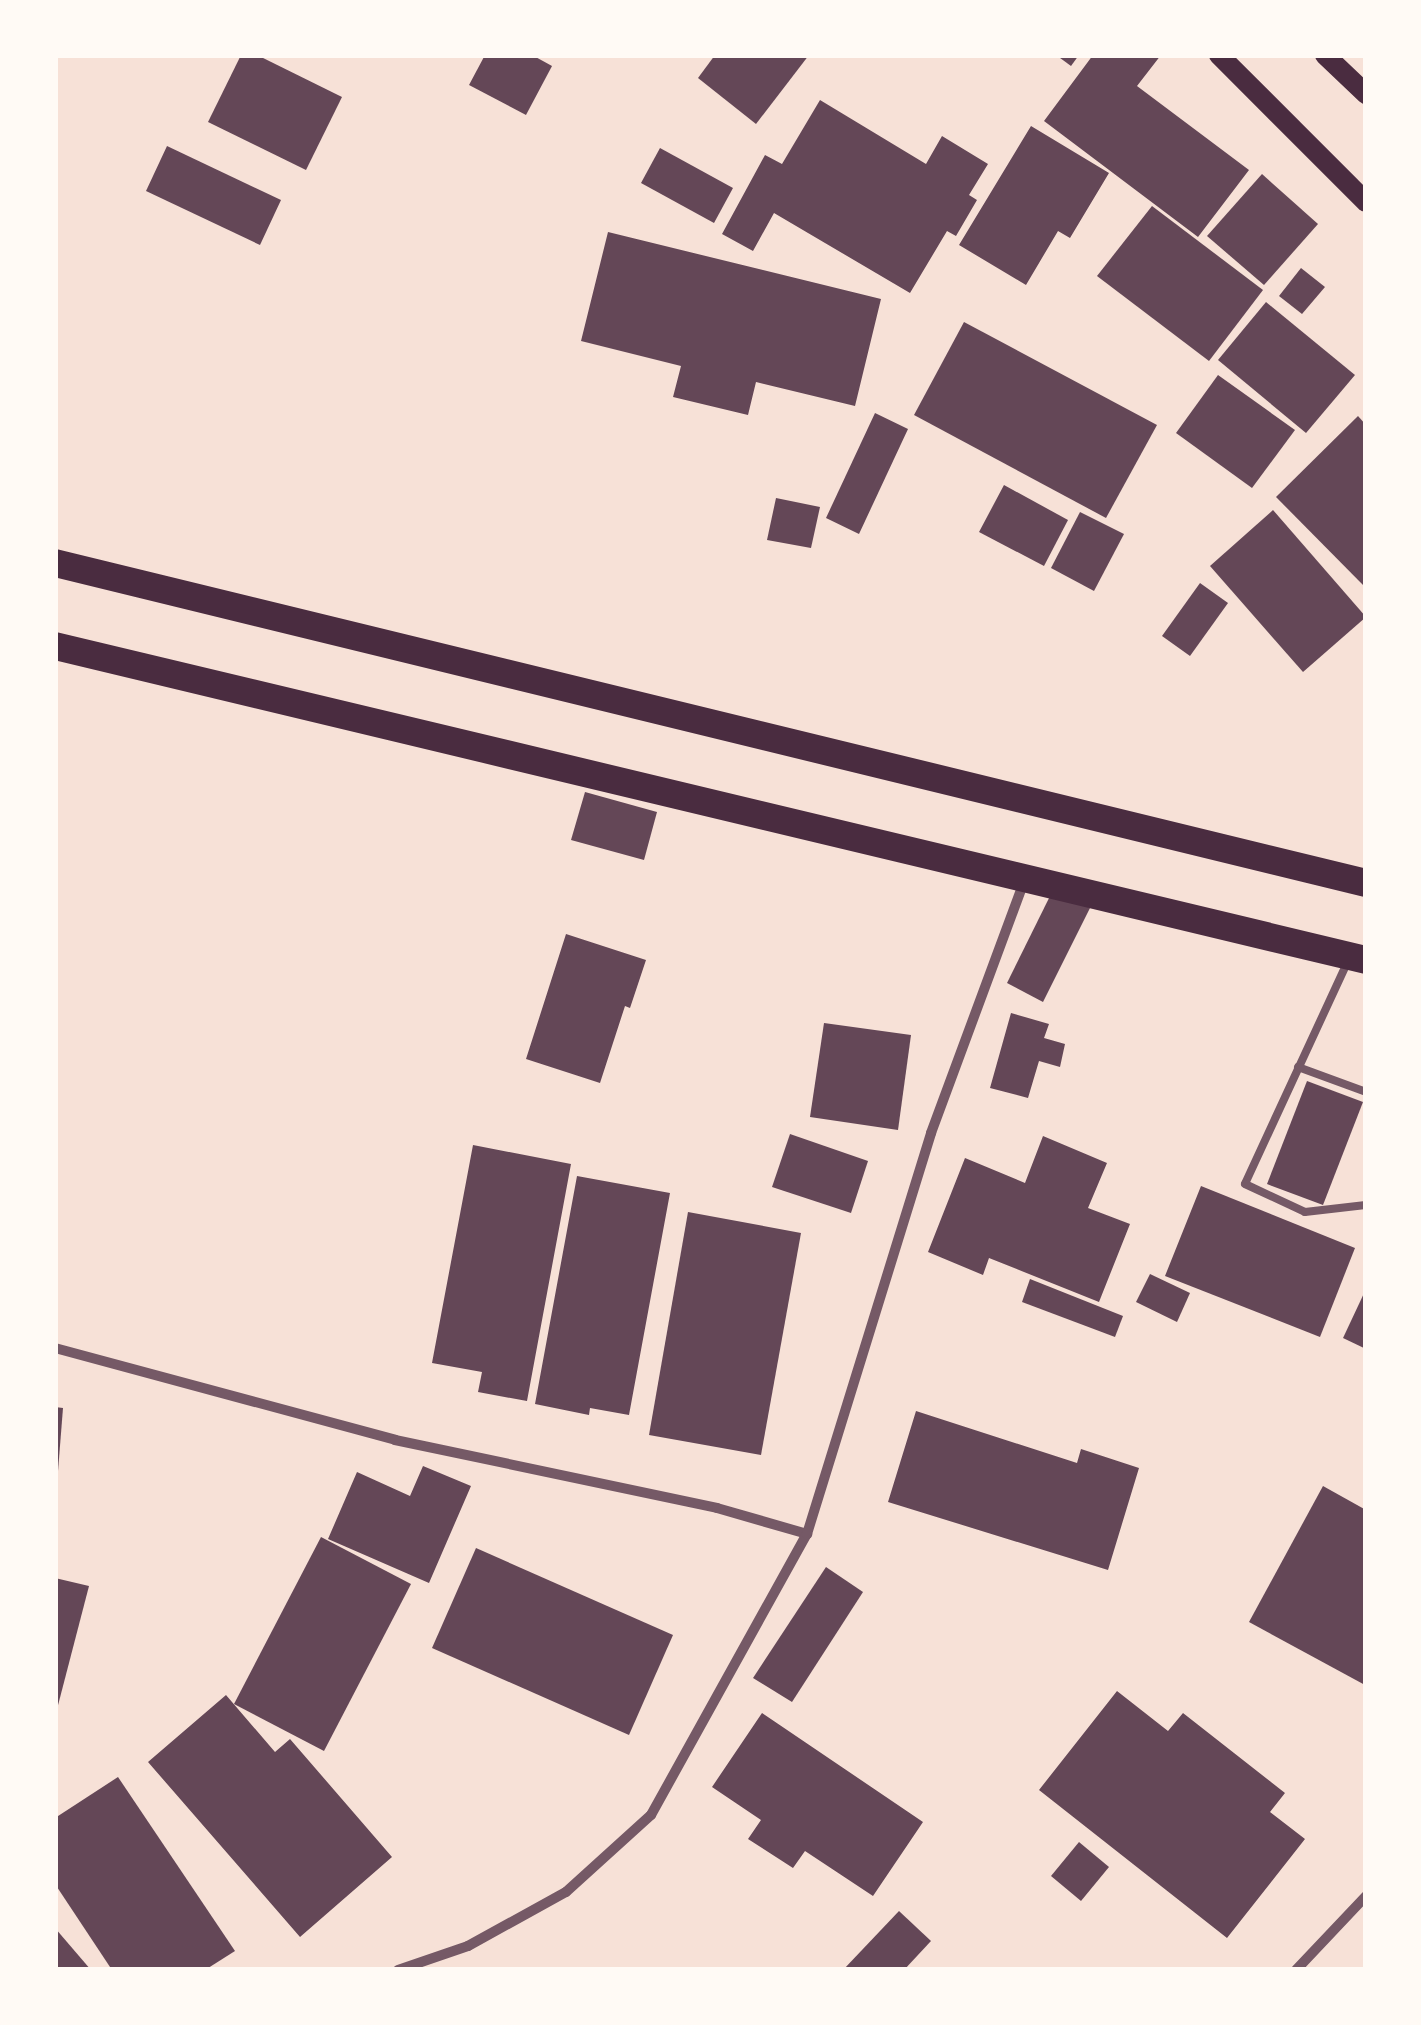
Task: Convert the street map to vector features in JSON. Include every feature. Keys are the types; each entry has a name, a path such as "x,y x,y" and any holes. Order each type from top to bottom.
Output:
{"highway":[{"path":"55,563 1366,882"},
{"path":"55,646 1358,958"}],"main road":[{"path":"1219,55 1366,202"},
{"path":"1325,55 1366,94"}],"street":[{"path":"398,1970 468,1946 566,1892 651,1815 807,1534 931,1133 1026,876"},
{"path":"55,1348 396,1440 716,1508 807,1534"},
{"path":"1296,1970 1366,1896"}],"lane":[{"path":"1358,958 1298,1067 1246,1184 1305,1212 1366,1206"},
{"path":"1298,1067 1366,1092"}],"building":[{"path":"241,55 257,55 342,97 306,170 208,122"},
{"path":"485,55 532,55 552,66 526,115 469,85"},
{"path":"715,55 809,55 756,124 698,78"},
{"path":"1056,55 1079,55 1071,66"},
{"path":"1093,55 1161,55 1137,86 1249,170 1198,237 1044,121"},
{"path":"820,100 926,164 942,136 988,164 969,195 977,200 956,236 947,231 910,293 774,213 753,251 722,234 765,155 782,164"},
{"path":"1031,126 1109,173 1070,238 1058,231 1026,285 959,245"},
{"path":"167,146 281,200 260,245 146,191"},
{"path":"660,148 733,188 714,223 641,183"},
{"path":"1262,174 1318,224 1264,285 1207,236"},
{"path":"1152,206 1263,290 1209,361 1097,276"},
{"path":"608,232 881,299 855,406 756,382 748,415 673,397 681,366 581,341"},
{"path":"1301,268 1325,287 1302,314 1279,296"},
{"path":"1266,302 1355,375 1306,433 1218,360"},
{"path":"964,322 1157,425 1106,518 914,415"},
{"path":"1218,375 1295,430 1252,488 1176,433"},
{"path":"875,413 908,429 859,534 826,518"},
{"path":"1358,416 1366,425 1366,588 1276,497"},
{"path":"1004,485 1068,520 1044,566 979,532"},
{"path":"776,498 820,507 811,548 767,540"},
{"path":"1273,510 1366,617 1303,672 1210,566"},
{"path":"1080,512 1124,534 1094,591 1051,568"},
{"path":"1200,583 1228,603 1190,656 1162,636"},
{"path":"585,792 657,812 644,860 571,840"},
{"path":"1053,890 1090,908 1043,1002 1007,983"},
{"path":"566,934 646,960 630,1008 625,1006 600,1083 526,1059"},
{"path":"1011,1013 1049,1024 1044,1038 1065,1044 1060,1067 1039,1061 1028,1098 990,1088"},
{"path":"824,1023 911,1035 898,1130 810,1117"},
{"path":"1307,1081 1363,1102 1323,1205 1267,1184"},
{"path":"790,1134 868,1161 851,1213 772,1187"},
{"path":"1043,1136 1107,1163 1088,1208 1130,1224 1099,1302 989,1258 983,1275 928,1252 965,1158 1025,1183"},
{"path":"473,1145 571,1164 527,1401 478,1392 482,1372 432,1363"},
{"path":"577,1176 670,1193 629,1415 590,1408 589,1415 535,1404"},
{"path":"1201,1186 1355,1248 1320,1337 1165,1276"},
{"path":"688,1212 801,1233 761,1455 649,1435"},
{"path":"1150,1274 1190,1293 1177,1322 1136,1302"},
{"path":"1030,1279 1123,1316 1115,1337 1022,1302"},
{"path":"1366,1289 1366,1349 1343,1338"},
{"path":"55,1407 63,1408 58,1471 55,1471"},
{"path":"916,1411 1077,1463 1081,1449 1139,1468 1108,1570 888,1502"},
{"path":"423,1466 471,1486 429,1583 328,1539 357,1472 410,1496"},
{"path":"1323,1486 1366,1510 1365,1685 1249,1622"},
{"path":"321,1537 411,1584 324,1751 234,1704"},
{"path":"476,1548 673,1635 629,1735 432,1648"},
{"path":"826,1567 863,1592 792,1702 753,1678"},
{"path":"55,1578 89,1586 56,1713 55,1712"},
{"path":"1117,1691 1168,1731 1183,1713 1285,1793 1270,1812 1305,1839 1227,1938 1039,1790"},
{"path":"226,1695 275,1752 290,1739 392,1857 300,1937 148,1762"},
{"path":"762,1713 923,1822 873,1896 805,1851 793,1868 748,1839 761,1820 712,1787"},
{"path":"118,1777 235,1951 205,1970 112,1970 55,1884 55,1818"},
{"path":"1079,1842 1109,1867 1081,1901 1051,1876"},
{"path":"899,1911 931,1941 904,1970 843,1970"},
{"path":"55,1928 91,1970 55,1970"}]}
